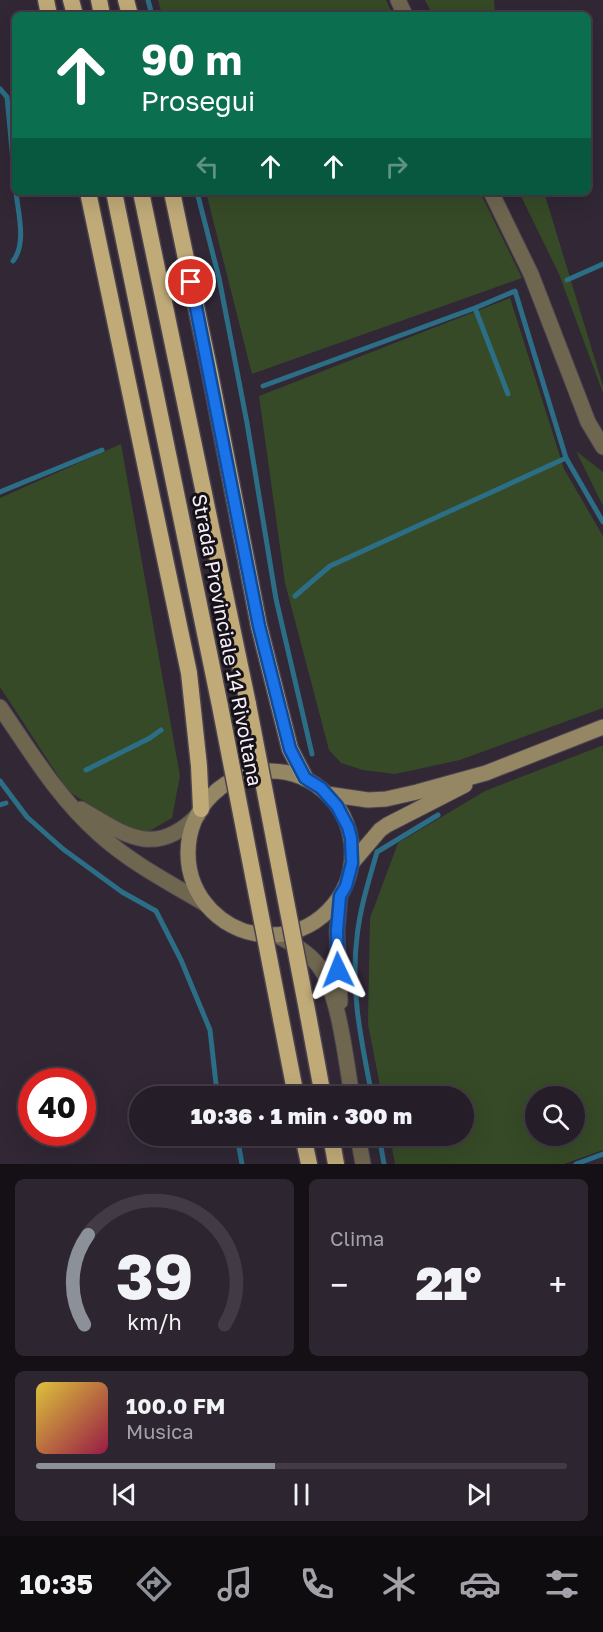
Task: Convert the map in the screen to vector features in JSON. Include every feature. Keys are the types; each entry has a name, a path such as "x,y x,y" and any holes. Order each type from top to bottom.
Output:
{"highway":[{"path":"89,195 189,673 200,773 199,812"},
{"name":"Strada Provinciale 14 Rivoltana","path":"115,195 220,706 294,1086"},
{"name":"Strada Provinciale 14 Rivoltana","path":"142,195 248,704 321,1086"},
{"path":"173,195 259,626 290,749 305,778"},
{"path":"305,1146 309,1164"},
{"path":"333,1146 336,1164"}],"main road":[{"path":"327,794 351,799 386,799 486,773 600,731"},
{"path":"277,771 305,778 327,794 337,806 348,827 352,863 346,886 333,906 315,922 294,932 276,935 258,934 235,927 215,914 195,884 189,861 190,837 199,812 221,788 242,776 277,771"},
{"path":"352,863 387,825 486,773"}],"street":[{"path":"492,195 531,274 588,422 603,447"},
{"path":"0,706 50,782 97,833 139,865 207,905"},
{"path":"64,798 117,830 148,840 170,836 188,825 199,812"},
{"path":"340,896 338,954 344,1053"},
{"path":"276,935 299,948 318,965 324,975 335,1007 350,1086"},
{"path":"360,1146 363,1164"}],"green space":[{"path":"158,0 386,0 392,12 161,12"},
{"path":"425,0 494,0 495,12 431,12"},
{"path":"207,195 481,195 522,278 252,374"},
{"path":"520,195 545,195 603,386 603,393 559,274"},
{"path":"510,298 564,469 603,536 603,708 460,760 395,774 363,770 341,763 329,750 285,583 259,396"},
{"path":"121,444 180,776 172,818 146,833 119,824 68,791 0,687 0,498"},
{"path":"576,451 603,472 603,506"},
{"path":"603,746 603,1150 564,1164 395,1164 392,1146 474,1146 474,1086 380,1086 368,1024 370,918 398,843 485,791"}],"waterway":[{"path":"148,0 151,12"},
{"path":"0,89 7,97 12,150"},
{"path":"13,261 20,246 21,237 16,195"},
{"path":"198,195 219,278 247,423 276,599 312,754"},
{"path":"567,280 603,264"},
{"path":"263,386 515,291 566,458 603,522"},
{"path":"475,308 508,394"},
{"path":"0,492 102,450"},
{"path":"295,596 330,566 566,458"},
{"path":"86,770 150,738 161,730"},
{"path":"0,781 27,817 63,849 122,892 156,911 181,960 210,1030 217,1086"},
{"path":"0,805 6,803"},
{"path":"370,1086 358,1017 355,977 358,926 363,905 377,852 438,815"},
{"path":"239,1146 242,1164"},
{"path":"381,1146 384,1164"},
{"path":"576,1164 603,1154"}],"route":[{"path":"191,282 259,626 292,756 305,778 330,796 343,816 351,838 352,863 346,886 340,896 337,931 338,970"}]}
